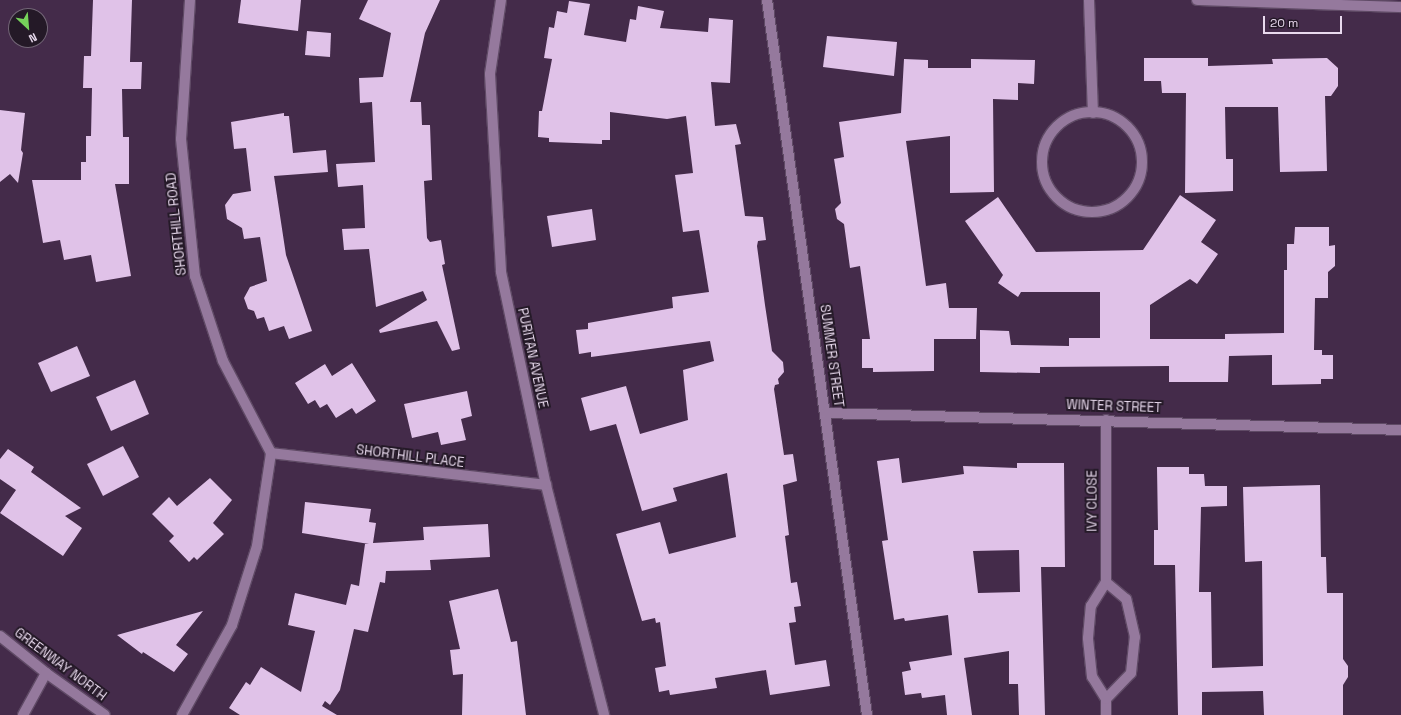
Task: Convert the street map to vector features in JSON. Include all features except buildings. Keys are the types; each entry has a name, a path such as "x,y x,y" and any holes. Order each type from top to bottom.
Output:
{"street":[{"name":"SHORTHILL ROAD","path":"190,0 181,139 195,276 223,361 271,453"},
{"name":"PURITAN AVENUE","path":"501,0 490,74 501,272 546,485 604,715"},
{"name":"SUMMER STREET","path":"767,0 826,413 867,715"},
{"path":"1089,0 1093,113"},
{"path":"1197,0 1401,7"},
{"path":"1093,113 1107,114 1122,122 1134,135 1141,151 1142,168 1137,185 1127,199 1113,208 1098,212 1082,212 1063,203 1055,197 1046,184 1042,169 1042,153 1048,138 1058,126 1073,116 1093,113"},
{"name":"WINTER STREET","path":"826,413 1106,420 1401,430"},
{"name":"IVY CLOSE","path":"1106,420 1106,582"},
{"name":"SHORTHILL PLACE","path":"271,453 546,485"},
{"path":"182,715 232,625 257,546 271,453"},
{"path":"1106,699 1131,673 1135,637 1126,599 1106,582 1091,606 1088,638 1092,677 1106,699 1106,715"},
{"name":"GREENWAY NORTH","path":"0,636 46,673 105,715"},
{"path":"23,715 46,673"}]}
